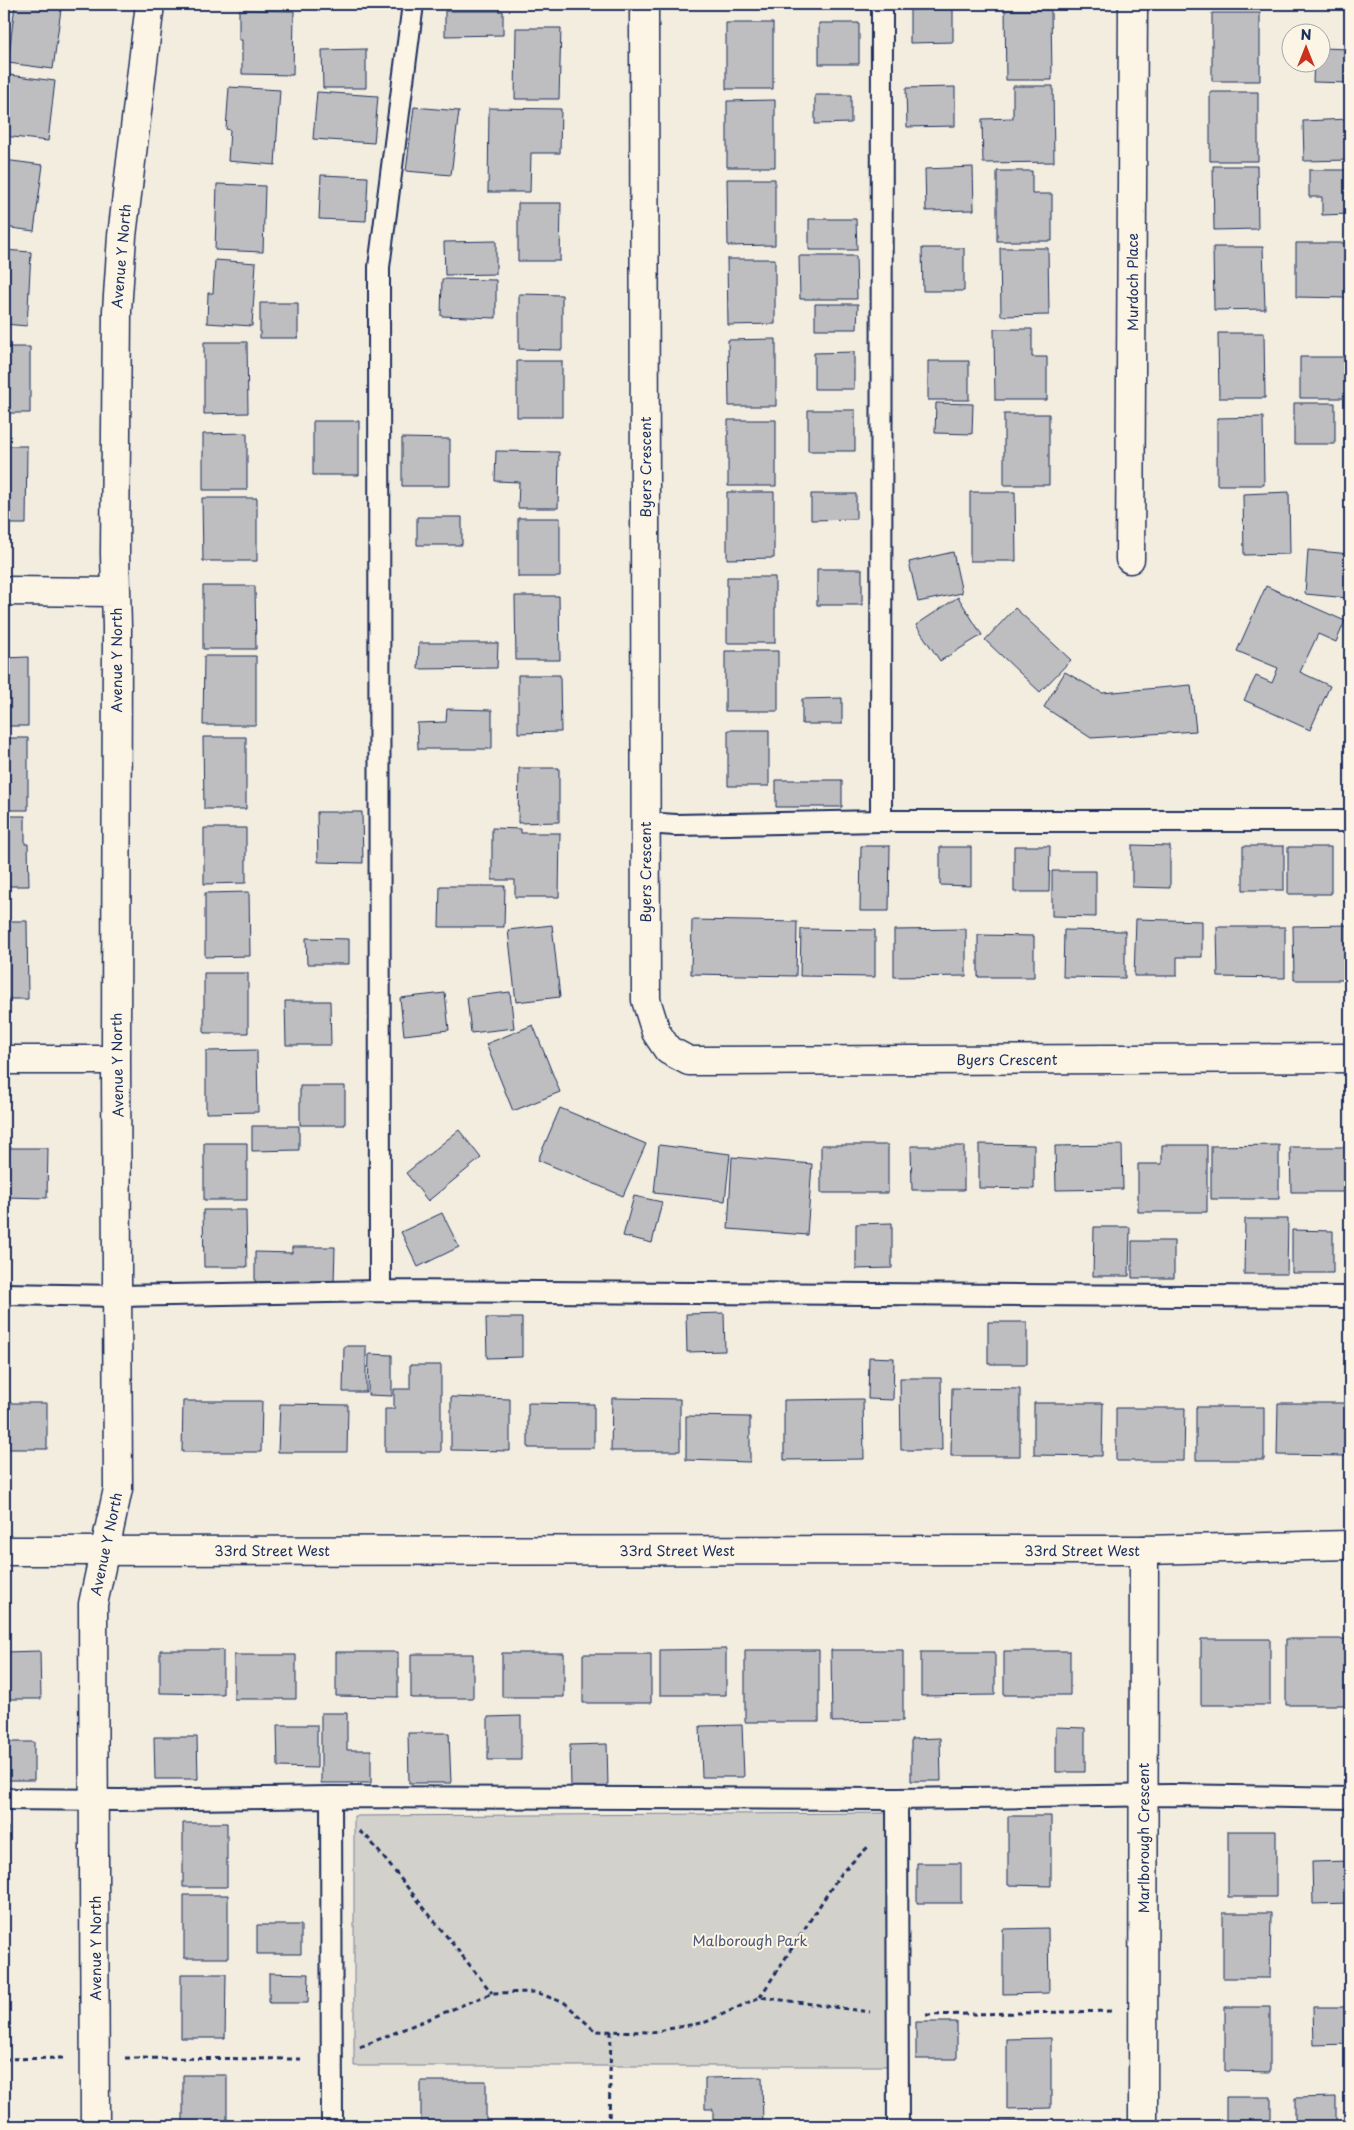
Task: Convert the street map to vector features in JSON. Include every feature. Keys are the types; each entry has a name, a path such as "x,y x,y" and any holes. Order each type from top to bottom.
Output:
{"street":[{"name":"Avenue Y North","path":"95,2126 93,1604 118,1489 116,592 118,271 150,4"},
{"name":"Byers Crescent","path":"644,4 646,1000 656,1032 668,1050 689,1061 1350,1058"},
{"name":"Murdoch Place","path":"1130,560 1133,4"},
{"path":"4,591 116,592"},
{"path":"4,1060 116,1060"},
{"name":"33rd Street West","path":"4,1551 1144,1550 1350,1545"},
{"name":"Marlborough Crescent","path":"1143,2126 1144,1550"}],"lane":[{"path":"380,1291 379,267 413,4"},
{"path":"881,821 882,4"},
{"path":"645,823 676,825 881,821 1350,821"},
{"path":"4,1294 118,1296 380,1291 1350,1297"},
{"path":"4,1799 897,1808 1143,1796 1350,1798"},
{"path":"331,1803 332,2126"},
{"path":"897,1808 898,2126"}],"path":[{"path":"331,1803 368,1838 492,1993"},
{"path":"4,2059 333,2059 492,1993 535,1992 566,2003 595,2031 652,2032 706,2022 760,1997 841,1873 897,1808"},
{"path":"760,1997 898,2016 1106,2011"},
{"path":"609,2126 611,2031"}],"green space":[{"name":"Malborough Park","path":"893,1813 893,2066 354,2066 354,1816"}],"building":[{"path":"15,4 61,9 53,69 8,63"},
{"path":"953,9 953,42 910,43 910,10"},
{"path":"239,10 294,11 293,75 242,74 242,40 239,40"},
{"path":"1005,10 1051,10 1052,80 1006,80"},
{"path":"445,11 503,11 503,35 445,36"},
{"path":"1212,13 1260,13 1260,81 1212,81"},
{"path":"726,23 773,23 773,89 726,89"},
{"path":"819,23 859,23 859,64 819,64"},
{"path":"516,28 561,28 559,99 515,99"},
{"path":"1332,48 1350,49 1350,83 1313,82 1314,72 1332,72"},
{"path":"366,49 366,88 323,88 322,50"},
{"path":"10,75 55,81 48,141 4,136"},
{"path":"1013,86 1053,86 1054,162 983,163 982,119 1013,118"},
{"path":"229,87 280,90 275,165 228,161 230,130 226,129"},
{"path":"955,87 955,126 907,127 906,88"},
{"path":"317,92 378,96 374,143 313,139"},
{"path":"1210,92 1258,92 1258,161 1210,161"},
{"path":"815,95 851,95 851,123 815,124"},
{"path":"775,100 775,167 727,167 727,101"},
{"path":"414,107 459,111 451,175 406,171"},
{"path":"489,108 561,109 560,153 531,153 530,192 488,192"},
{"path":"1349,119 1350,160 1304,161 1303,121"},
{"path":"4,160 43,165 34,231 4,227"},
{"path":"1213,166 1257,166 1258,229 1214,230"},
{"path":"973,167 974,210 926,211 925,169"},
{"path":"1309,170 1350,170 1350,214 1322,215 1322,197 1309,197"},
{"path":"997,171 1032,171 1032,194 1052,194 1052,241 997,241"},
{"path":"321,175 368,177 366,221 319,219"},
{"path":"727,179 775,179 775,245 728,246"},
{"path":"217,184 265,186 263,252 215,250"},
{"path":"518,203 561,203 560,261 518,261"},
{"path":"809,219 856,219 857,250 809,250"},
{"path":"496,241 496,274 445,275 444,242"},
{"path":"1296,243 1349,243 1349,298 1296,297"},
{"path":"1213,247 1263,247 1265,309 1214,310"},
{"path":"922,248 964,248 964,291 923,291"},
{"path":"1000,248 1048,248 1049,315 1001,316"},
{"path":"4,250 31,252 27,326 4,324"},
{"path":"799,256 856,256 857,299 800,299"},
{"path":"727,259 775,259 775,324 728,325"},
{"path":"215,260 256,263 252,326 207,323 208,293 213,293"},
{"path":"442,279 496,280 496,318 441,316"},
{"path":"519,294 562,295 562,350 519,349"},
{"path":"260,303 298,303 298,338 260,338"},
{"path":"815,304 858,304 857,329 815,329"},
{"path":"994,329 1032,329 1032,357 1047,357 1047,400 995,400"},
{"path":"1218,333 1264,333 1265,398 1219,398"},
{"path":"776,339 776,406 729,406 728,340"},
{"path":"204,342 247,342 248,413 204,414"},
{"path":"4,347 30,347 30,413 4,413"},
{"path":"854,352 854,389 814,389 814,353"},
{"path":"1300,357 1348,357 1348,398 1300,398"},
{"path":"517,361 562,361 562,417 517,417"},
{"path":"928,361 969,361 969,400 928,400"},
{"path":"936,403 973,404 972,434 935,433"},
{"path":"1294,403 1335,403 1335,444 1294,444"},
{"path":"808,410 855,410 855,451 808,451"},
{"path":"1004,414 1049,414 1049,485 1004,485"},
{"path":"1263,417 1264,485 1217,485 1217,418"},
{"path":"728,420 776,420 776,486 728,486"},
{"path":"313,421 359,421 359,475 313,475"},
{"path":"247,433 247,490 203,490 203,434"},
{"path":"402,438 450,439 450,486 402,486"},
{"path":"4,446 27,446 26,524 4,524"},
{"path":"496,451 559,452 558,508 518,508 519,482 495,481"},
{"path":"727,492 774,492 774,558 727,559"},
{"path":"970,492 1015,492 1016,561 970,561"},
{"path":"1289,492 1290,554 1244,555 1243,494"},
{"path":"811,494 856,494 856,519 811,520"},
{"path":"202,498 257,498 257,561 203,561"},
{"path":"417,517 462,517 462,545 417,545"},
{"path":"518,518 560,518 560,577 518,577"},
{"path":"1308,550 1350,554 1348,598 1305,594"},
{"path":"953,552 962,593 918,602 909,562"},
{"path":"817,569 862,569 862,605 817,605"},
{"path":"727,577 775,577 775,643 727,643"},
{"path":"203,586 255,586 256,649 203,649"},
{"path":"1266,586 1345,621 1336,642 1318,634 1300,672 1330,686 1310,730 1244,700 1256,676 1272,683 1278,668 1237,651"},
{"path":"515,596 559,596 560,660 516,660"},
{"path":"958,597 982,635 940,661 916,625"},
{"path":"1015,608 1071,660 1040,692 985,640"},
{"path":"419,643 498,643 497,668 418,669"},
{"path":"725,651 778,651 778,711 725,711"},
{"path":"204,656 256,656 256,725 203,725"},
{"path":"28,657 28,726 4,726 4,658"},
{"path":"1065,672 1102,693 1191,685 1196,731 1091,738 1044,707"},
{"path":"518,675 560,675 561,732 518,733"},
{"path":"842,698 842,724 802,724 802,699"},
{"path":"447,709 492,710 492,749 418,749 417,723 446,722"},
{"path":"728,730 769,730 769,786 728,786"},
{"path":"203,737 246,737 246,809 204,809"},
{"path":"4,738 28,738 28,810 4,810"},
{"path":"519,768 559,768 559,822 518,823"},
{"path":"776,780 842,780 842,807 776,807"},
{"path":"317,812 362,812 363,863 318,862"},
{"path":"4,816 25,816 25,844 28,844 29,886 4,886"},
{"path":"204,828 246,828 246,883 204,884"},
{"path":"492,828 521,829 521,833 560,833 559,897 515,897 515,880 492,880"},
{"path":"1132,845 1170,846 1170,888 1132,887"},
{"path":"861,846 890,846 889,911 860,911"},
{"path":"1014,846 1050,846 1049,892 1014,892"},
{"path":"1243,846 1284,846 1284,890 1243,890"},
{"path":"940,847 971,847 971,886 940,885"},
{"path":"1288,847 1331,847 1331,894 1288,894"},
{"path":"1052,871 1096,871 1096,917 1052,916"},
{"path":"440,886 505,886 504,927 439,927"},
{"path":"249,892 250,956 205,957 205,893"},
{"path":"1136,919 1202,921 1202,957 1177,957 1177,976 1134,976"},
{"path":"692,920 797,922 796,976 691,974"},
{"path":"4,921 27,921 28,999 4,999"},
{"path":"552,925 560,997 516,1002 508,930"},
{"path":"1350,925 1350,980 1294,980 1293,926"},
{"path":"1217,927 1285,927 1285,978 1218,977"},
{"path":"801,929 875,930 875,977 800,976"},
{"path":"966,929 966,976 894,977 894,930"},
{"path":"1064,930 1125,931 1125,978 1063,977"},
{"path":"978,935 1034,936 1034,977 978,977"},
{"path":"306,938 349,939 349,964 307,964"},
{"path":"204,973 248,973 248,1033 204,1033"},
{"path":"510,992 514,1028 471,1033 467,997"},
{"path":"445,993 449,1030 404,1035 400,998"},
{"path":"285,1001 330,1001 331,1045 286,1045"},
{"path":"533,1025 560,1092 513,1111 486,1044"},
{"path":"257,1050 258,1112 206,1113 206,1051"},
{"path":"300,1086 345,1086 345,1125 300,1125"},
{"path":"560,1108 646,1144 623,1196 538,1160"},
{"path":"252,1126 299,1126 299,1150 252,1151"},
{"path":"459,1130 481,1158 428,1201 406,1173"},
{"path":"204,1143 247,1143 247,1200 204,1200"},
{"path":"979,1144 1034,1145 1034,1189 979,1188"},
{"path":"659,1145 730,1154 725,1201 654,1193"},
{"path":"821,1145 888,1145 888,1193 821,1193"},
{"path":"1122,1145 1123,1189 1056,1190 1055,1146"},
{"path":"1162,1145 1207,1145 1207,1212 1138,1212 1138,1164 1162,1164"},
{"path":"1279,1145 1279,1199 1211,1199 1211,1146"},
{"path":"911,1146 964,1146 964,1190 912,1190"},
{"path":"1290,1147 1350,1147 1350,1192 1291,1192"},
{"path":"4,1148 48,1148 47,1198 4,1197"},
{"path":"732,1157 812,1164 807,1235 728,1229"},
{"path":"634,1196 662,1202 652,1243 623,1236"},
{"path":"203,1210 246,1210 247,1267 204,1267"},
{"path":"442,1213 459,1247 418,1267 401,1232"},
{"path":"1245,1219 1288,1219 1287,1274 1244,1274"},
{"path":"892,1223 892,1268 856,1269 856,1224"},
{"path":"1094,1227 1130,1227 1129,1276 1093,1276"},
{"path":"1292,1230 1333,1231 1333,1273 1292,1273"},
{"path":"1132,1241 1174,1241 1174,1278 1132,1278"},
{"path":"292,1247 335,1247 334,1283 255,1282 255,1252 292,1253"},
{"path":"724,1313 725,1351 687,1352 686,1314"},
{"path":"486,1318 522,1318 522,1357 487,1358"},
{"path":"988,1322 1027,1322 1027,1364 988,1364"},
{"path":"344,1346 366,1346 366,1392 343,1392"},
{"path":"369,1354 392,1355 392,1396 368,1395"},
{"path":"869,1357 894,1358 893,1400 868,1399"},
{"path":"410,1365 441,1365 441,1452 385,1452 385,1409 394,1409 394,1389 410,1389"},
{"path":"900,1378 941,1378 942,1450 901,1450"},
{"path":"952,1388 1020,1389 1020,1456 951,1456"},
{"path":"451,1397 510,1399 510,1451 451,1450"},
{"path":"612,1398 680,1399 680,1451 611,1451"},
{"path":"863,1399 864,1459 784,1460 784,1400"},
{"path":"183,1401 262,1401 261,1452 182,1452"},
{"path":"4,1403 47,1403 47,1449 4,1449"},
{"path":"528,1403 594,1404 594,1448 528,1448"},
{"path":"1034,1403 1103,1403 1102,1456 1034,1455"},
{"path":"1278,1403 1347,1403 1346,1456 1277,1455"},
{"path":"280,1404 348,1405 347,1452 278,1452"},
{"path":"1196,1407 1264,1407 1264,1460 1196,1460"},
{"path":"1116,1408 1185,1408 1184,1461 1116,1461"},
{"path":"686,1416 750,1417 750,1462 686,1460"},
{"path":"1201,1639 1270,1639 1270,1705 1201,1705"},
{"path":"1286,1639 1350,1639 1350,1705 1286,1705"},
{"path":"726,1649 726,1695 660,1695 660,1650"},
{"path":"160,1650 223,1650 223,1694 160,1693"},
{"path":"745,1650 819,1650 819,1722 745,1722"},
{"path":"831,1650 903,1650 903,1721 832,1722"},
{"path":"40,1651 41,1699 4,1699 4,1652"},
{"path":"1004,1651 1070,1651 1070,1695 1004,1695"},
{"path":"336,1652 398,1652 398,1697 336,1696"},
{"path":"921,1652 995,1652 995,1695 921,1696"},
{"path":"502,1653 564,1653 564,1697 502,1697"},
{"path":"411,1654 473,1654 473,1698 411,1698"},
{"path":"583,1654 651,1654 651,1703 583,1703"},
{"path":"234,1655 296,1655 296,1699 234,1699"},
{"path":"321,1713 347,1713 347,1750 371,1750 371,1783 321,1783"},
{"path":"521,1716 521,1760 488,1760 488,1717"},
{"path":"277,1725 317,1725 317,1768 278,1767"},
{"path":"742,1725 744,1777 702,1777 700,1726"},
{"path":"1056,1727 1085,1728 1085,1772 1056,1772"},
{"path":"408,1733 449,1733 451,1783 409,1783"},
{"path":"154,1737 197,1737 198,1779 155,1779"},
{"path":"940,1738 941,1781 911,1781 911,1739"},
{"path":"4,1742 34,1742 34,1780 4,1780"},
{"path":"607,1744 608,1787 571,1787 570,1745"},
{"path":"1008,1816 1051,1816 1051,1886 1008,1885"},
{"path":"183,1823 227,1823 227,1887 183,1887"},
{"path":"4,1827 8,1827 7,1906 4,1906"},
{"path":"1228,1831 1276,1831 1276,1897 1228,1897"},
{"path":"1350,1861 1350,1903 1313,1904 1312,1862"},
{"path":"917,1863 961,1863 961,1903 917,1903"},
{"path":"184,1895 228,1895 228,1958 184,1958"},
{"path":"1223,1913 1271,1913 1270,1978 1223,1978"},
{"path":"257,1925 301,1925 301,1954 257,1954"},
{"path":"1048,1928 1049,1993 1003,1994 1003,1929"},
{"path":"269,1973 309,1974 308,2003 269,2003"},
{"path":"181,1974 226,1974 225,2038 181,2038"},
{"path":"1225,2007 1270,2007 1270,2072 1225,2071"},
{"path":"1313,2007 1350,2007 1350,2044 1314,2045"},
{"path":"916,2022 957,2022 957,2059 916,2059"},
{"path":"1051,2038 1051,2108 1007,2109 1007,2039"},
{"path":"183,2075 227,2075 227,2126 183,2126"},
{"path":"762,2077 763,2126 713,2126 713,2109 705,2109 705,2078"},
{"path":"421,2081 486,2081 486,2126 421,2126"},
{"path":"4,2090 6,2090 6,2126 4,2126"},
{"path":"1226,2097 1271,2097 1271,2126 1226,2126"},
{"path":"1336,2097 1336,2126 1295,2126 1295,2098"},
{"path":"1051,2121 1051,2126 999,2126 999,2122"}]}
